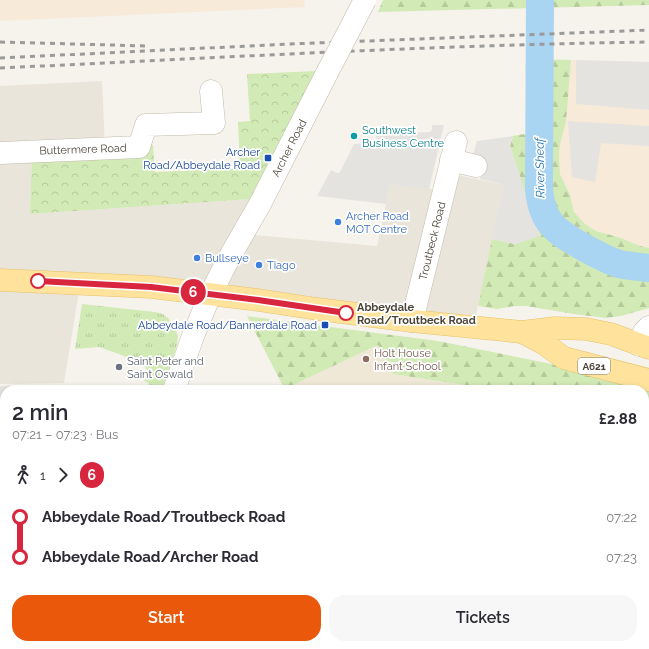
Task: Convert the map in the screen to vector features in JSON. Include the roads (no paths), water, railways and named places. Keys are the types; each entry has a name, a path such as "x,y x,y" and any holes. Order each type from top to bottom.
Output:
{"main road":[{"name":"A621","path":"0,280 151,287 412,321 522,332 555,328 586,329 611,334 647,354"},
{"name":"A621","path":"522,332 543,343 564,358 647,354"},
{"name":"A621","path":"543,343 604,357 647,354"}],"street":[{"name":"Archer Road","path":"176,385 193,336 210,295 260,204 365,0"},
{"name":"Buttermere Road","path":"0,153 139,147 146,126 214,123 211,91"},
{"name":"Troutbeck Road","path":"412,321 454,151 476,166"}],"waterway":[{"name":"River Sheaf","path":"540,0 539,189 547,219 566,237 605,259 619,264 649,268"}],"railway":[{"path":"0,58 290,44 649,30"},
{"path":"0,42 148,46"},
{"path":"0,68 406,49 649,42"}],"place":[{"name":"Southwest Business Centre","path":"354,136"},
{"name":"Archer Road/Abbeydale Road","path":"268,158"},
{"name":"Archer Road MOT Centre","path":"338,222"},
{"name":"Bullseye","path":"197,258"},
{"name":"Tiago","path":"259,265"},
{"name":"Abbeydale Road/Troutbeck Road","path":"346,313"},
{"name":"Abbeydale Road/Bannerdale Road","path":"325,325"},
{"name":"Holt House Infant School","path":"366,359"},
{"name":"Saint Peter and Saint Oswald","path":"119,367"}]}
